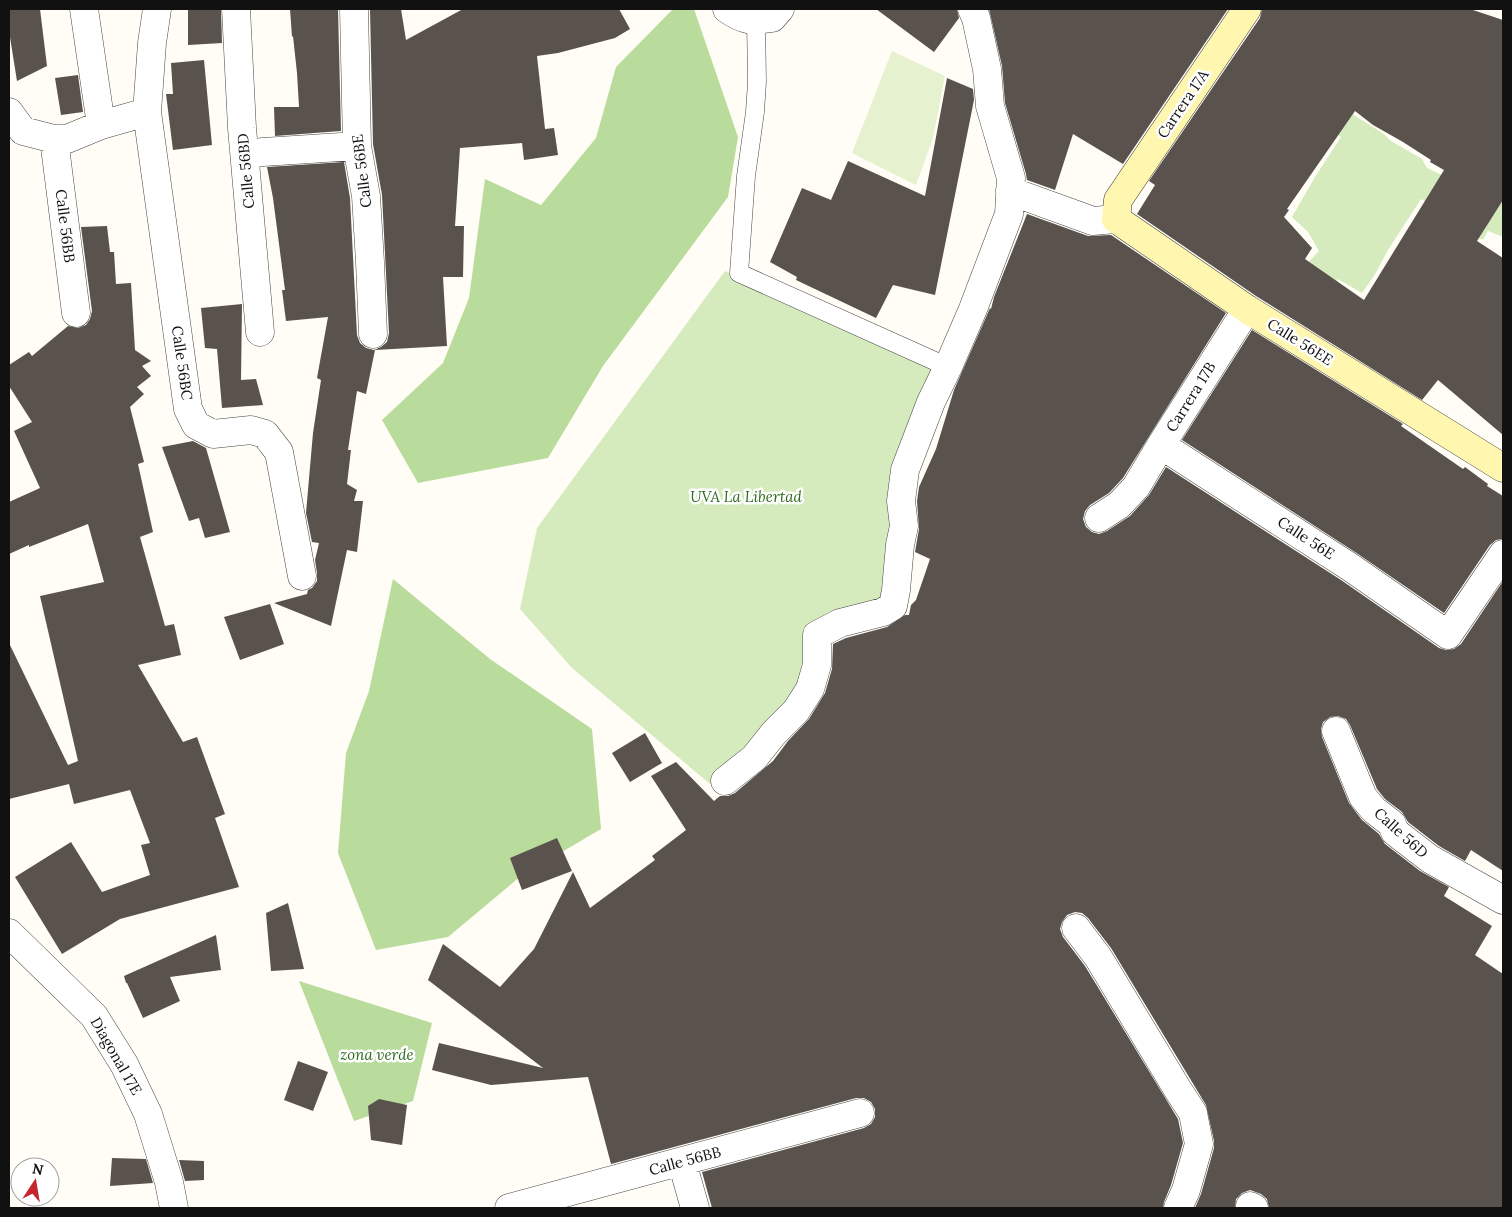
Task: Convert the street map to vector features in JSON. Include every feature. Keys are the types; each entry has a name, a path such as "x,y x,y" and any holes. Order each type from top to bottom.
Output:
{"street":[{"path":"84,9 101,125"},
{"path":"9,112 23,131 54,139 68,139 101,125 148,112 152,43 157,9"},
{"name":"Calle 56BD","path":"236,9 242,128 260,332"},
{"name":"Calle 56BE","path":"354,9 357,146 366,196 373,334"},
{"path":"727,9 739,17 768,15"},
{"path":"725,781 754,758 774,733 796,711 810,689 817,665 817,635 835,626 883,612 893,606 904,526 901,501 905,470 930,402 948,367 1010,214 1011,178 990,106 987,69 976,18 972,9"},
{"name":"Carrera 17A","path":"1117,210 1247,9"},
{"name":"Calle 56BC","path":"148,112 188,409 196,425 213,434 250,430 265,434 279,452 302,576"},
{"name":"Calle 56BB","path":"54,139 76,314"},
{"path":"245,154 357,146"},
{"path":"1010,190 1092,221 1117,210"},
{"name":"Calle 56EE","path":"1117,210 1247,309 1503,468"},
{"name":"Carrera 17B","path":"1100,518 1119,505 1136,487 1247,309"},
{"name":"Calle 56E","path":"1161,445 1350,567 1448,635 1503,554"},
{"name":"Calle 56D","path":"1336,731 1362,796 1374,810 1392,824 1395,832 1430,859 1503,900"},
{"path":"1076,928 1098,957 1193,1112 1199,1144 1186,1190 1178,1208"},
{"name":"Diagonal 17E","path":"9,933 94,1016 124,1064 148,1114 169,1182 174,1208"},
{"name":"Calle 56BB","path":"514,1208 860,1113"},
{"path":"682,1162 695,1208"}],"lane":[{"path":"768,15 757,82 755,112 746,176 739,273 948,367"}],"green space":[{"path":"673,9 694,9 738,137 728,197 603,366 548,458 418,483 382,420 443,363 469,298 485,179 541,205 596,138 616,67"},
{"path":"892,51 945,76 933,138 916,185 852,153"},
{"path":"1346,110 1384,134 1391,141 1422,159 1427,168 1463,185 1476,186 1503,203 1503,237 1488,231 1483,240 1421,199 1362,293 1338,279 1325,296 1304,267 1319,251 1308,232 1292,217 1341,137 1323,123"},
{"name":"UVA La Libertad","path":"725,271 938,372 890,602 843,618 811,671 751,753 710,784 572,668 520,609 537,528"},
{"path":"393,579 490,659 592,729 601,829 521,876 448,937 376,950 338,853 346,753 369,691"},
{"name":"zona verde","path":"299,981 432,1023 413,1101 354,1121"}],"building":[{"path":"9,9 40,9 47,66 17,81 9,31"},
{"path":"188,9 221,9 222,43 188,45"},
{"path":"290,9 338,9 341,131 275,136 274,107 299,107"},
{"path":"370,9 401,9 406,40 463,9 619,9 630,29 615,38 558,53 537,56 545,129 554,128 558,155 524,160 522,143 460,148 455,226 464,226 463,277 443,277 447,346 375,350 366,394 357,391 348,450 351,450 347,484 357,490 354,501 363,501 357,552 347,550 331,626 274,603 307,594 308,590 317,581 315,560 319,543 312,542 306,513 313,433 321,380 317,378 328,317 286,321 282,290 285,290 267,167 344,162 350,198 357,335 360,343 366,348 374,350 381,347 387,342 389,333 382,195 373,144"},
{"path":"876,9 957,9 959,18 934,52"},
{"path":"989,9 1228,9 1123,164 1073,134 1055,190 1027,180 1005,103 1002,66"},
{"path":"1262,9 1470,9 1503,20 1503,200 1477,241 1503,258 1503,435 1438,380 1422,400 1256,296 1137,214 1155,185 1149,181 1260,18","holes":["1355,111 1373,125 1403,142 1444,170 1364,300 1305,259 1312,248 1284,217 1289,210 1287,209"]},
{"path":"204,60 212,145 173,150 166,94 173,94 171,63"},
{"path":"78,75 83,112 61,115 55,78"},
{"path":"947,78 973,89 974,100 935,295 893,285 876,318 796,280 797,277 770,262 802,188 831,200 848,161 925,196"},
{"path":"1027,214 1088,236 1111,235 1226,313 1123,478 1109,493 1090,505 1085,511 1083,519 1086,527 1092,532 1099,534 1107,531 1130,516 1149,495 1166,467 1341,580 1439,648 1446,650 1454,649 1461,644 1503,581 1503,871 1471,850 1465,861 1439,846 1408,822 1402,812 1385,799 1377,789 1346,719 1338,716 1330,717 1323,722 1321,729 1322,737 1349,803 1362,820 1379,834 1385,844 1420,871 1449,887 1444,896 1492,926 1475,955 1503,974 1503,1208 1269,1208 1267,1199 1261,1194 1250,1190 1242,1193 1236,1199 1235,1208 1195,1208 1214,1148 1206,1105 1111,948 1088,918 1082,913 1075,912 1067,915 1062,922 1060,929 1063,937 1085,966 1178,1119 1183,1143 1163,1208 712,1208 702,1172 864,1128 871,1124 875,1117 875,1109 871,1102 864,1098 856,1098 611,1164 588,1077 491,1085 432,1070 439,1043 543,1068 428,980 443,944 500,987 534,949 573,872 590,908 655,860 652,856 686,830 651,776 676,762 714,801 720,796 728,796 735,793 773,761 788,741 809,719 825,693 832,669 833,644 846,638 887,627 905,615 909,615 911,605 916,600 930,559 915,552 919,529 917,501 919,487 936,449 954,390 991,309"},
{"path":"107,226 110,252 114,252 116,284 131,283 135,350 151,361 142,366 151,376 137,387 144,394 130,407 144,462 138,464 153,532 140,537 165,626 174,624 181,655 138,665 183,742 197,737 225,814 215,818 239,887 120,919 62,954 15,877 71,842 102,892 150,875 141,845 150,843 130,790 74,804 69,784 9,799 9,643 68,765 78,761 40,596 104,582 88,524 9,554 9,502 40,488 14,431 32,422 9,386 9,365 29,352 32,356 68,326 78,328 86,325 92,311 81,227"},
{"path":"242,304 241,380 256,379 263,405 222,408 217,349 205,348 201,308"},
{"path":"1252,330 1403,424 1401,426 1463,469 1465,467 1488,484 1487,486 1503,496 1503,539 1496,540 1490,545 1444,613 1358,554 1182,440"},
{"path":"193,441 206,448 230,532 205,538 199,518 189,521 162,447"},
{"path":"270,604 284,644 240,660 224,617"},
{"path":"645,733 662,763 630,782 612,753"},
{"path":"557,838 572,871 522,890 510,858"},
{"path":"288,903 304,969 271,971 266,913"},
{"path":"216,935 221,970 170,977 180,1001 143,1018 124,976"},
{"path":"298,1061 328,1072 313,1111 284,1100"},
{"path":"379,1099 407,1105 402,1145 371,1140 368,1106"},
{"path":"112,1158 146,1159 153,1183 110,1186"},
{"path":"179,1160 204,1161 204,1180 185,1181"}]}
